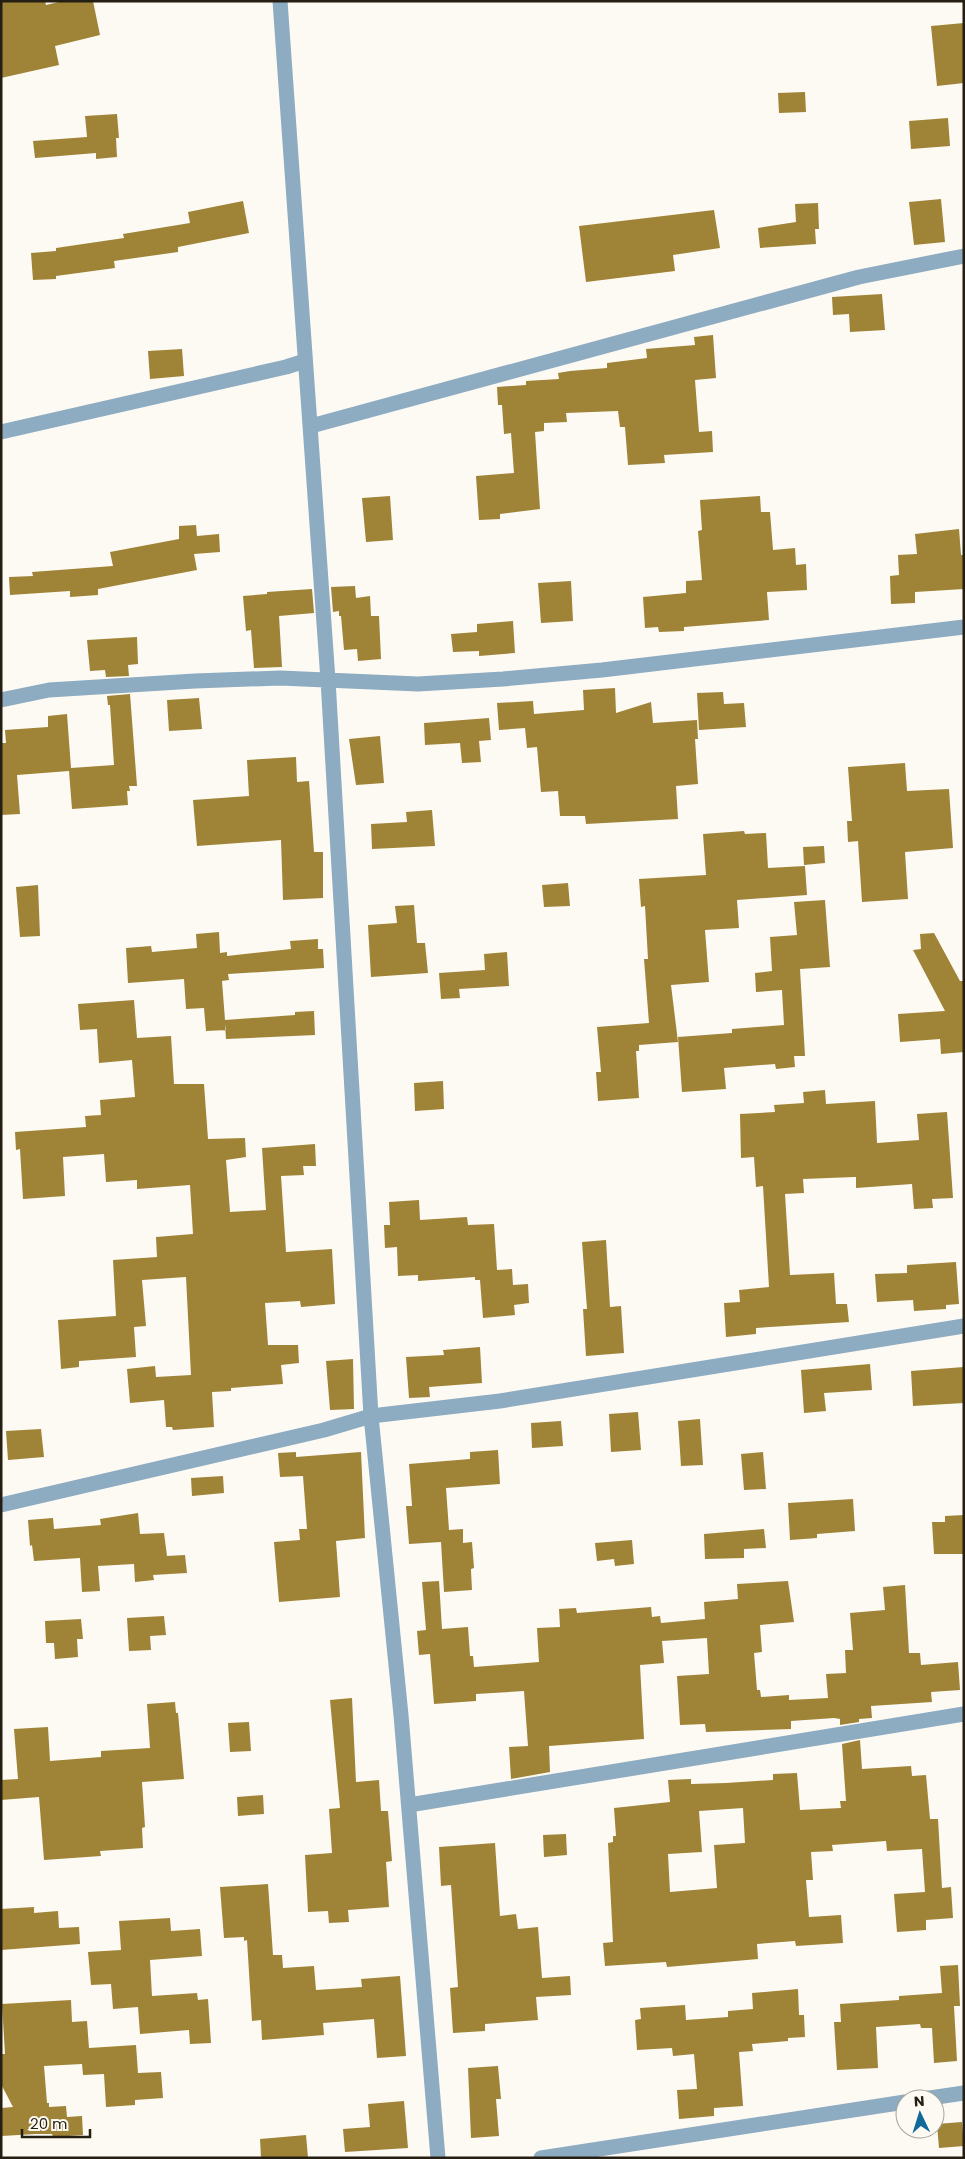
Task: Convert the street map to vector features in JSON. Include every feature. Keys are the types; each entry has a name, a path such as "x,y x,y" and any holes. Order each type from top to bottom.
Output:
{"street":[{"path":"280,1 328,680 372,1416 409,1805 438,2158"},
{"path":"311,426 859,276 964,256"},
{"path":"1,432 286,367 305,360"},
{"path":"1,700 58,689 280,678 418,684 503,679 602,670 964,627"},
{"path":"1,1505 324,1430 372,1416 500,1401 964,1326"},
{"path":"409,1805 964,1714"},
{"path":"945,2096 964,2093"},
{"path":"542,2158 895,2104"}],"building":[{"path":"1,1 45,1 46,5 63,1 93,1 100,35 55,46 59,65 1,78"},
{"path":"964,23 964,83 937,86 931,26"},
{"path":"805,92 806,112 779,113 778,93"},
{"path":"117,114 119,138 116,138 117,157 96,159 96,153 35,158 33,141 87,137 85,116"},
{"path":"948,118 950,146 911,149 909,121"},
{"path":"941,199 945,242 914,245 909,202"},
{"path":"243,201 249,233 178,247 178,252 114,261 115,268 56,276 56,279 33,280 31,253 56,251 56,248 124,238 123,234 190,223 188,212"},
{"path":"818,203 819,229 815,229 816,244 760,248 758,228 796,222 795,204"},
{"path":"714,210 720,248 673,255 675,271 586,282 579,226"},
{"path":"882,294 885,330 850,332 849,314 833,315 832,297"},
{"path":"713,335 716,378 695,380 699,432 712,431 713,452 664,455 665,463 628,465 625,427 620,427 618,411 566,413 567,422 544,423 544,431 535,432 540,509 500,514 500,519 479,520 476,476 514,473 511,433 504,434 502,405 498,405 497,387 526,385 526,381 559,379 558,373 607,368 607,363 647,358 646,349 695,345 694,337"},
{"path":"182,349 184,376 150,379 148,351"},
{"path":"390,496 393,540 366,542 362,498"},
{"path":"760,496 761,512 770,512 773,550 795,548 796,565 806,564 807,590 767,592 769,620 684,627 684,631 659,632 658,627 645,628 643,597 686,593 686,581 702,580 698,531 702,530 700,500"},
{"path":"196,525 197,536 219,534 220,552 194,554 197,570 98,589 98,595 70,597 70,591 10,595 9,577 33,576 32,572 113,566 110,552 179,539 179,526"},
{"path":"959,529 961,555 964,555 964,589 915,592 915,603 891,604 890,576 899,575 898,555 917,554 915,534"},
{"path":"571,581 573,621 541,623 538,583"},
{"path":"355,586 356,598 370,596 371,616 379,616 381,659 358,661 357,649 344,650 341,616 339,616 339,611 333,612 331,587"},
{"path":"312,589 314,613 279,616 282,667 254,668 251,630 246,631 243,596 267,594 267,592"},
{"path":"513,621 515,653 479,656 479,651 453,652 451,634 477,632 477,624"},
{"path":"137,637 138,664 128,665 129,676 106,677 105,670 90,671 87,640"},
{"path":"615,688 616,713 651,702 653,723 697,720 698,739 695,739 698,784 676,786 678,819 586,824 585,816 560,816 558,791 541,792 537,747 527,748 525,728 499,730 497,703 533,701 534,714 584,710 583,690"},
{"path":"723,692 724,704 744,703 746,727 699,730 697,693"},
{"path":"130,694 137,786 129,786 130,791 127,791 128,805 72,809 69,771 17,775 20,814 1,815 1,743 6,743 5,730 48,727 48,716 67,714 71,768 114,765 110,705 108,705 107,696"},
{"path":"199,698 202,729 169,731 167,700"},
{"path":"489,718 491,740 479,741 481,762 462,763 460,743 425,745 424,723"},
{"path":"380,736 384,783 356,785 349,739"},
{"path":"296,757 297,782 309,781 314,852 323,852 323,898 283,900 281,840 197,846 193,800 249,796 247,760"},
{"path":"905,763 907,791 949,789 953,848 905,852 908,899 862,902 858,841 848,842 847,821 852,821 848,767"},
{"path":"432,810 435,846 372,849 371,824 407,822 406,812"},
{"path":"744,831 745,834 766,833 768,868 805,866 807,895 737,900 739,928 705,930 709,982 671,985 678,1042 639,1045 639,1051 636,1051 639,1098 598,1101 596,1072 601,1072 597,1027 649,1023 644,959 648,959 645,906 641,907 639,879 706,875 703,834"},
{"path":"824,846 825,863 804,865 803,847"},
{"path":"568,883 570,906 544,907 542,885"},
{"path":"38,885 40,936 20,937 16,887"},
{"path":"825,900 830,967 800,969 805,1056 794,1056 795,1067 776,1069 775,1064 724,1068 726,1089 682,1092 678,1037 732,1033 732,1029 784,1025 782,990 756,992 755,973 772,971 770,937 797,935 794,902"},
{"path":"414,905 417,943 425,943 428,973 371,977 368,925 397,923 395,906"},
{"path":"219,932 220,953 227,952 227,956 291,949 290,941 318,939 318,949 323,949 324,968 228,974 229,980 222,981 225,1020 295,1015 295,1012 314,1011 315,1035 226,1039 225,1030 206,1031 204,1008 186,1009 184,979 128,983 126,948 151,946 152,952 197,948 196,934"},
{"path":"934,933 960,981 964,981 964,1052 941,1054 940,1039 900,1042 898,1014 945,1011 913,950 921,949 920,934"},
{"path":"507,952 509,986 459,989 460,998 441,999 439,973 485,970 484,954"},
{"path":"134,1000 137,1038 171,1036 174,1084 204,1084 208,1139 245,1138 246,1157 226,1160 230,1212 266,1210 262,1148 315,1144 316,1166 303,1166 304,1175 281,1176 286,1252 332,1249 335,1304 301,1307 300,1301 265,1303 268,1345 298,1345 299,1363 281,1365 283,1384 231,1388 231,1391 212,1392 214,1427 173,1430 172,1427 166,1427 164,1400 130,1403 127,1369 155,1366 156,1377 191,1375 186,1277 142,1280 146,1326 134,1327 136,1357 79,1361 79,1367 61,1369 58,1320 116,1316 113,1260 157,1257 156,1237 193,1234 190,1185 137,1189 137,1180 106,1182 104,1154 63,1157 65,1196 23,1199 20,1149 16,1150 15,1132 86,1127 85,1116 101,1115 100,1100 135,1097 132,1060 99,1063 97,1029 80,1030 78,1004"},
{"path":"443,1081 444,1109 415,1111 414,1083"},
{"path":"825,1090 826,1104 875,1101 877,1143 919,1140 917,1114 947,1112 953,1198 932,1199 933,1208 914,1209 912,1184 856,1188 856,1177 803,1179 804,1193 785,1194 790,1275 834,1273 836,1304 847,1304 849,1322 756,1328 756,1334 726,1337 724,1303 740,1302 739,1290 769,1287 763,1186 756,1187 754,1157 741,1158 740,1114 775,1112 774,1105 804,1103 803,1092"},
{"path":"419,1200 420,1220 467,1217 468,1225 494,1224 497,1270 512,1269 513,1285 528,1284 529,1303 514,1305 515,1315 483,1318 480,1280 475,1280 475,1277 418,1281 418,1275 398,1276 397,1247 385,1248 384,1225 390,1225 389,1202"},
{"path":"606,1240 610,1307 621,1306 624,1353 586,1356 583,1309 587,1309 582,1242"},
{"path":"956,1262 959,1304 946,1305 946,1309 914,1311 913,1300 877,1302 875,1274 907,1273 907,1265"},
{"path":"480,1347 482,1383 429,1387 430,1397 409,1398 406,1357 444,1355 443,1350"},
{"path":"353,1359 354,1409 330,1410 326,1361"},
{"path":"870,1364 872,1390 824,1393 826,1411 804,1413 801,1370"},
{"path":"964,1367 964,1403 913,1406 911,1371"},
{"path":"638,1412 641,1450 611,1452 609,1414"},
{"path":"700,1419 703,1465 681,1466 678,1421"},
{"path":"561,1421 563,1446 532,1448 531,1423"},
{"path":"41,1429 44,1457 8,1460 6,1431"},
{"path":"498,1450 500,1484 446,1488 449,1530 463,1529 463,1543 472,1542 474,1568 471,1569 472,1590 444,1592 441,1542 409,1544 406,1506 412,1506 409,1464 470,1459 470,1452"},
{"path":"296,1452 296,1457 361,1452 365,1538 336,1541 340,1597 279,1602 274,1542 300,1540 299,1529 307,1529 303,1476 280,1477 278,1453"},
{"path":"763,1452 766,1489 744,1490 741,1454"},
{"path":"223,1476 224,1493 192,1496 191,1478"},
{"path":"853,1499 855,1531 817,1534 817,1538 790,1540 788,1503"},
{"path":"138,1513 140,1534 164,1533 167,1556 185,1555 187,1573 153,1575 154,1580 135,1582 134,1564 98,1566 100,1591 82,1592 80,1558 34,1561 32,1545 30,1546 28,1520 53,1518 54,1529 101,1525 100,1519"},
{"path":"964,1515 964,1554 934,1554 932,1522 945,1522 945,1516"},
{"path":"764,1529 766,1548 744,1549 744,1558 705,1559 704,1534"},
{"path":"632,1540 634,1564 615,1566 614,1559 597,1561 595,1543"},
{"path":"439,1581 442,1629 468,1627 470,1656 473,1656 474,1667 539,1662 537,1628 560,1627 559,1609 576,1608 577,1613 651,1607 652,1617 660,1616 661,1623 705,1619 704,1602 738,1599 737,1584 788,1581 794,1622 760,1625 762,1652 754,1653 757,1690 760,1690 761,1697 789,1695 789,1700 828,1698 826,1674 846,1673 845,1650 853,1650 850,1613 885,1610 883,1587 905,1585 909,1653 920,1653 921,1665 958,1662 960,1690 931,1692 932,1702 871,1706 872,1718 859,1719 859,1722 840,1725 840,1719 834,1718 791,1721 791,1729 706,1732 705,1724 680,1725 677,1676 709,1674 707,1638 662,1641 664,1663 640,1665 644,1739 549,1746 550,1772 511,1779 509,1747 528,1746 524,1691 476,1694 476,1701 434,1704 430,1654 419,1655 417,1631 426,1630 422,1582"},
{"path":"164,1616 166,1635 150,1636 151,1650 129,1651 127,1618"},
{"path":"81,1619 83,1639 77,1639 78,1657 55,1659 54,1643 46,1643 45,1621"},
{"path":"352,1698 356,1782 379,1780 381,1811 388,1811 392,1861 386,1862 389,1907 348,1910 349,1922 329,1923 328,1911 308,1912 305,1855 332,1853 329,1809 340,1808 330,1700"},
{"path":"175,1702 176,1713 178,1713 184,1779 142,1782 145,1827 142,1828 143,1848 100,1851 101,1856 44,1860 39,1797 1,1800 1,1780 18,1779 14,1729 48,1727 50,1761 101,1757 101,1751 150,1748 147,1704"},
{"path":"249,1722 251,1751 230,1752 228,1723"},
{"path":"860,1740 862,1769 911,1766 912,1776 926,1775 930,1819 938,1819 942,1888 951,1887 953,1918 926,1920 926,1930 897,1932 894,1894 925,1892 922,1849 887,1851 886,1841 832,1845 833,1851 811,1852 813,1880 806,1880 809,1917 841,1915 843,1943 796,1946 795,1941 757,1944 758,1959 667,1967 666,1962 605,1966 603,1943 613,1942 608,1843 613,1842 613,1836 616,1836 614,1808 670,1802 668,1780 691,1779 691,1784 726,1783 773,1780 773,1774 797,1773 800,1810 841,1808 840,1801 846,1801 842,1744","holes":["743,1808 745,1843 714,1845 717,1888 670,1892 668,1854 702,1852 699,1811"]},
{"path":"263,1795 264,1814 238,1816 237,1797"},
{"path":"566,1834 567,1855 544,1857 543,1835"},
{"path":"495,1843 500,1916 516,1914 518,1929 538,1927 542,1978 570,1976 571,1995 536,1997 538,2020 485,2024 485,2031 453,2033 450,1988 458,1987 451,1885 441,1886 439,1847"},
{"path":"268,1884 273,1955 282,1955 283,1968 314,1966 316,1990 362,1987 361,1979 400,1976 406,2056 377,2058 374,2019 323,2023 324,2035 262,2040 261,2020 252,2021 247,1940 244,1941 244,1937 224,1938 220,1887"},
{"path":"34,1907 34,1913 58,1911 59,1928 79,1927 80,1944 1,1950 1,1909"},
{"path":"170,1918 171,1931 200,1929 202,1956 150,1960 152,1996 197,1993 198,2000 208,1999 211,2043 190,2044 189,2030 140,2034 138,2007 113,2009 111,1984 91,1985 88,1952 121,1950 119,1921"},
{"path":"958,1965 960,2006 954,2006 957,2061 934,2063 932,2028 921,2028 920,2024 876,2027 878,2068 837,2070 834,2022 841,2022 840,2004 899,2000 899,1996 942,1993 940,1966"},
{"path":"798,1989 799,2015 804,2015 805,2037 788,2038 788,2041 752,2044 753,2051 739,2052 743,2106 714,2108 714,2116 679,2119 677,2090 697,2089 694,2054 673,2056 672,2048 637,2050 635,2020 641,2019 640,2008 685,2005 686,2020 728,2017 728,2011 753,2009 752,1993"},
{"path":"71,2000 72,2022 87,2021 89,2048 136,2045 138,2073 161,2072 163,2098 135,2100 135,2105 106,2107 104,2074 83,2075 82,2064 44,2066 47,2103 49,2103 49,2107 66,2106 67,2117 82,2116 83,2135 53,2137 52,2134 2,2136 1,2108 13,2107 1,2084 1,2054 5,2054 2,2004"},
{"path":"498,2066 501,2099 496,2099 499,2136 471,2138 468,2068"},
{"path":"404,2101 408,2148 345,2152 343,2129 370,2127 368,2104"},
{"path":"962,2122 964,2146 939,2148 938,2139 945,2139 945,2123"},
{"path":"306,2135 308,2158 261,2158 260,2139"}]}
